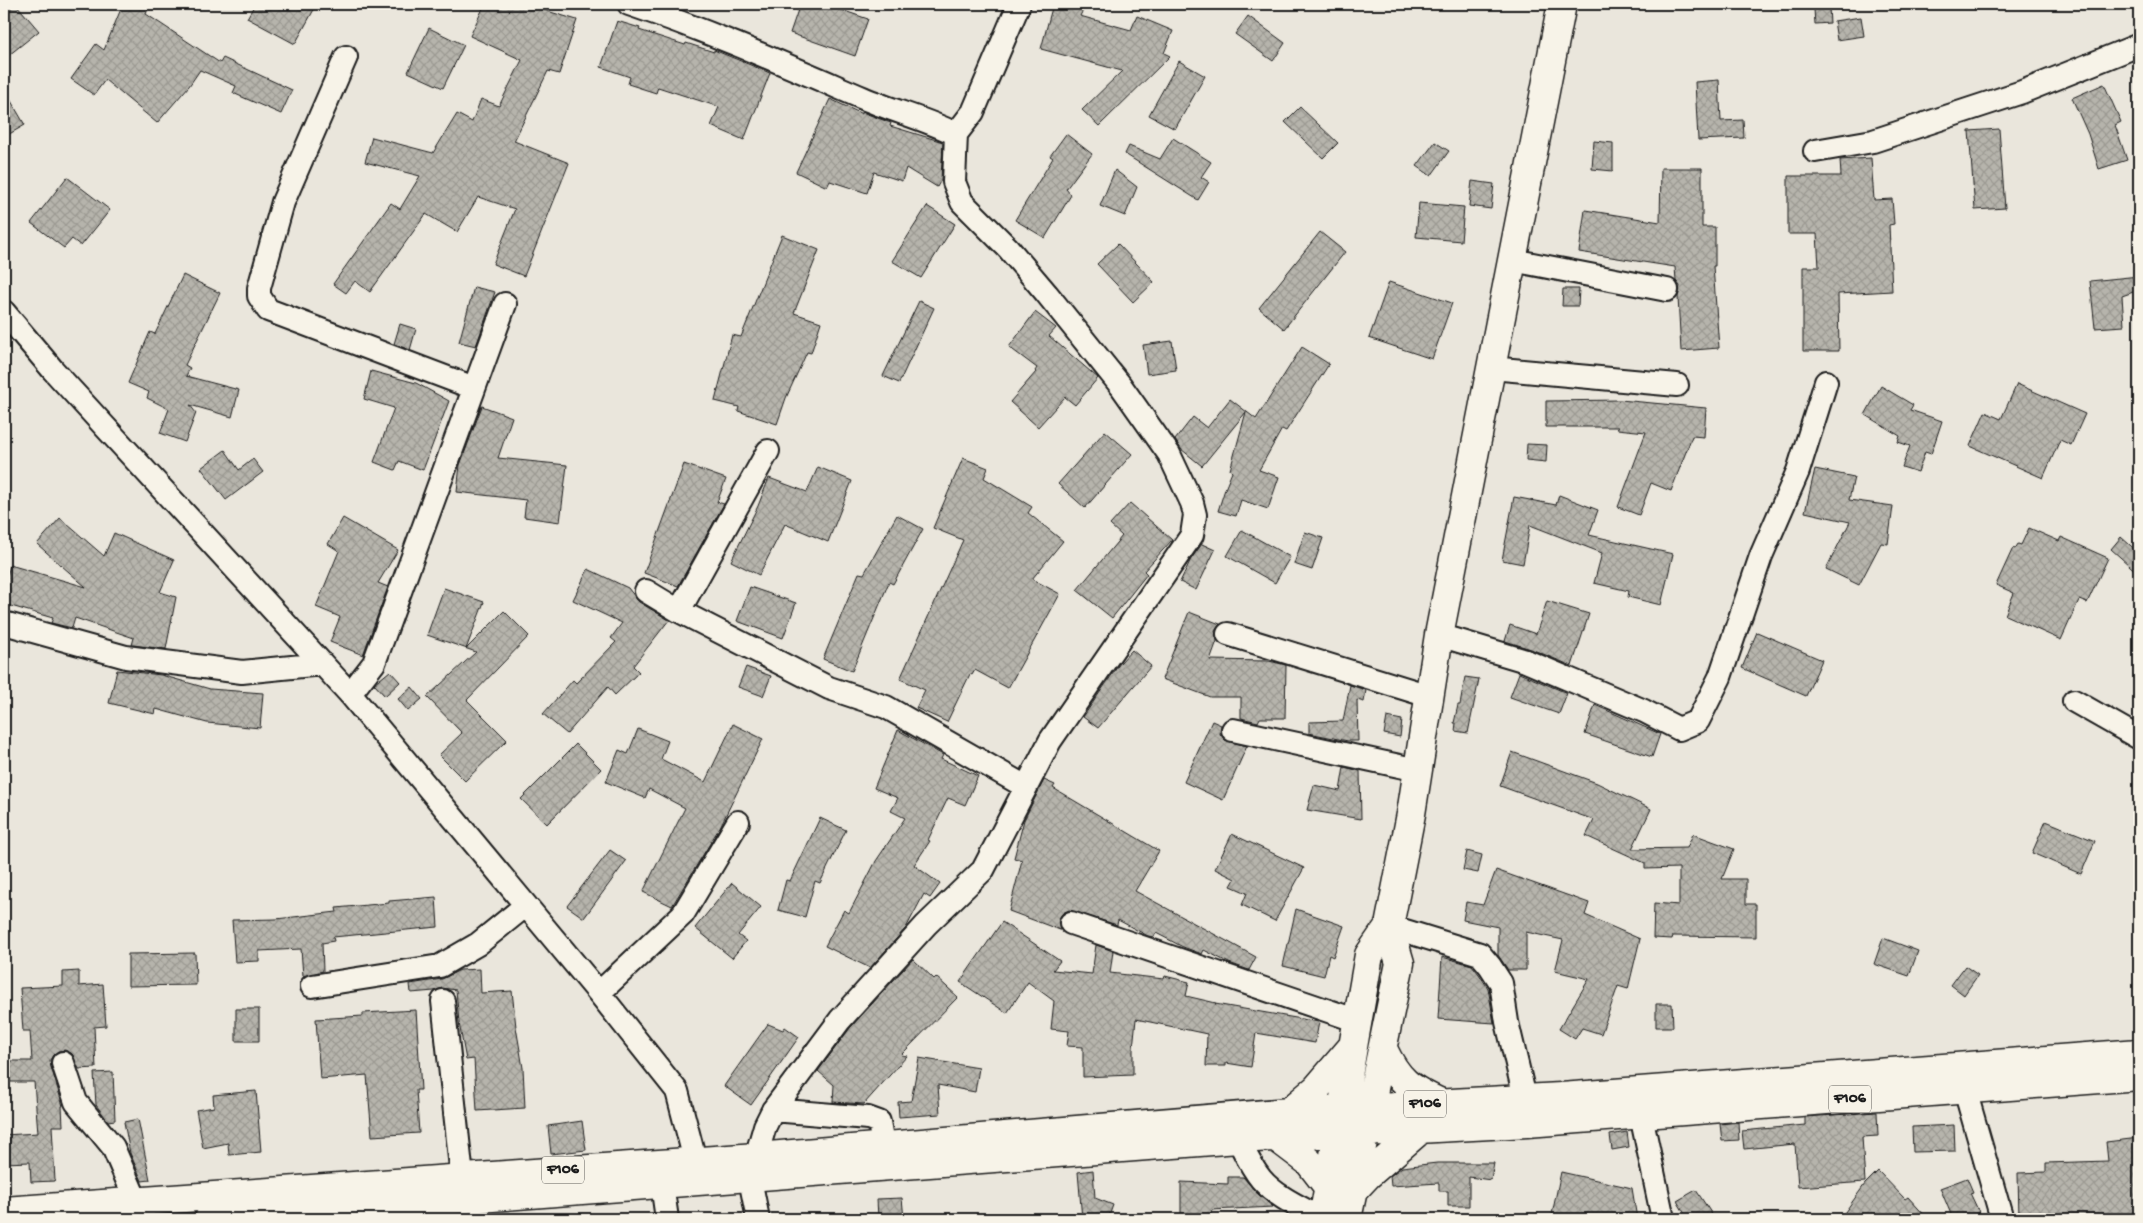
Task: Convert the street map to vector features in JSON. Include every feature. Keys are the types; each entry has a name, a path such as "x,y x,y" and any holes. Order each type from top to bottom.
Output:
{"main road":[{"path":"1347,1219 1341,1189 1341,1121 1355,1033 1370,955 1389,926 1418,770 1439,635 1562,4"},
{"path":"1323,1219 1341,1189 1368,1120 1400,963 1389,926"},
{"path":"1288,1112 1316,1090 1355,1033"},
{"path":"1383,1049 1393,1070 1412,1089 1440,1103"},
{"name":"F106","path":"4,1211 141,1211 462,1177 695,1160 753,1168 1276,1137 1341,1121 1368,1120 1440,1103 1639,1092 2139,1053"},
{"name":"F106","path":"1368,1120 1421,1129 2139,1076"},
{"name":"F106","path":"209,1219 290,1216 662,1184 883,1146 1288,1112 1341,1121"},
{"path":"1341,1189 1368,1175 1421,1129"},
{"path":"1276,1137 1310,1162 1341,1189"}],"street":[{"path":"629,4 685,23 895,112 956,134"},
{"path":"758,1219 753,1168 765,1126 773,1110 840,1020 926,925 982,870 1050,741 1192,535 1195,515 1192,503 1169,454 1121,386 1048,294 1008,248 962,202 954,182 956,134 973,112 1020,4"},
{"path":"1815,151 1872,141 1901,132 2022,92 2139,45"},
{"path":"346,57 283,202 259,288 259,296 268,310 474,388"},
{"path":"1512,260 1667,290"},
{"path":"350,694 374,663 506,304"},
{"path":"4,312 60,378 350,694 525,906 599,992 677,1091 695,1160"},
{"path":"1491,368 1677,385"},
{"path":"1439,635 1526,661 1644,711 1679,729 1698,721 1720,677 1761,556 1798,471 1826,382"},
{"path":"679,611 768,452"},
{"path":"646,591 679,611 829,688 886,707 1026,787"},
{"path":"4,623 126,658 242,672 322,664"},
{"path":"1228,634 1429,696"},
{"path":"2074,700 2139,738"},
{"path":"1233,730 1418,770"},
{"path":"599,992 683,914 738,822"},
{"path":"312,986 440,966 478,944 525,906"},
{"path":"1071,923 1355,1033"},
{"path":"1389,926 1480,954 1490,966 1501,983 1507,1022 1526,1098"},
{"path":"443,1001 462,1177"},
{"path":"63,1063 76,1102 112,1148 141,1211"},
{"path":"1965,1090 2002,1219"},
{"path":"773,1110 868,1118 879,1122 883,1146"},
{"path":"1641,1114 1663,1219"},
{"path":"1238,1139 1250,1165 1262,1180 1283,1198 1323,1219"},
{"path":"662,1184 667,1219"}],"building":[{"path":"16,4 39,31 4,59 4,13"},
{"path":"123,4 150,4 146,14 220,63 223,58 292,90 281,114 233,93 236,86 200,70 189,86 157,123 105,80 94,95 71,79 96,44 104,50"},
{"path":"255,4 317,4 295,44 247,18"},
{"path":"485,4 524,4 577,20 559,74 548,71 514,141 569,163 524,276 493,264 515,209 478,197 457,232 426,214 370,292 355,281 346,293 333,284 391,203 400,209 420,176 365,162 372,137 433,153 457,114 472,122 481,99 499,106 522,60 470,36"},
{"path":"800,4 824,4 868,19 855,56 790,33"},
{"path":"1053,4 1086,4 1080,16 1131,30 1137,16 1173,31 1164,53 1170,56 1099,126 1082,110 1122,71 1041,49"},
{"path":"1829,8 1830,23 1815,24 1814,9"},
{"path":"1248,16 1285,43 1273,61 1235,34"},
{"path":"1861,17 1864,36 1837,40 1834,21"},
{"path":"617,21 685,45 686,43 714,52 714,50 770,73 744,140 711,126 719,107 658,87 656,93 628,84 630,77 601,67"},
{"path":"429,28 464,45 443,88 408,72"},
{"path":"1179,61 1205,76 1175,129 1149,115"},
{"path":"1719,80 1721,121 1743,120 1744,138 1698,140 1695,82"},
{"path":"2104,84 2121,122 2115,125 2127,160 2099,169 2088,134 2072,98"},
{"path":"4,89 25,125 4,137"},
{"path":"830,99 862,114 862,112 891,123 890,126 943,142 941,180 937,187 906,168 902,181 874,172 867,193 830,181 827,187 796,172"},
{"path":"1300,107 1338,143 1323,158 1285,122"},
{"path":"1999,129 2005,208 1975,210 1969,131"},
{"path":"1066,134 1092,154 1066,189 1071,195 1045,238 1015,220 1053,158 1050,156"},
{"path":"1173,138 1211,162 1201,177 1209,182 1198,200 1125,154 1129,146 1160,159"},
{"path":"1594,141 1613,143 1613,171 1592,169"},
{"path":"1435,142 1449,151 1431,176 1417,166"},
{"path":"1871,158 1874,200 1892,199 1894,224 1889,225 1892,291 1838,294 1839,351 1803,351 1803,267 1819,267 1817,234 1788,234 1788,176 1841,176 1840,160"},
{"path":"1661,168 1702,168 1702,227 1715,227 1715,266 1713,266 1719,348 1681,351 1678,297 1680,286 1676,281 1675,267 1579,252 1585,210 1660,222"},
{"path":"1115,170 1137,187 1125,216 1100,206"},
{"path":"67,177 110,210 81,246 72,239 64,248 31,223"},
{"path":"1472,181 1494,184 1491,209 1469,206"},
{"path":"1419,203 1464,207 1461,241 1416,237"},
{"path":"927,206 955,224 921,278 892,261"},
{"path":"1320,232 1345,252 1284,329 1259,308"},
{"path":"782,235 819,250 794,313 821,322 811,353 807,352 786,398 777,424 738,411 739,407 715,401 732,335 741,337"},
{"path":"1118,244 1154,282 1133,302 1097,264"},
{"path":"183,275 220,293 185,365 190,368 186,376 239,390 232,417 190,405 196,413 185,442 160,433 169,409 147,398 149,392 128,383 150,332 155,334"},
{"path":"2139,276 2139,290 2122,296 2124,326 2095,328 2090,281"},
{"path":"1389,282 1452,303 1432,359 1369,338"},
{"path":"474,287 495,292 476,346 459,342"},
{"path":"1563,289 1579,289 1578,306 1562,306"},
{"path":"919,301 934,308 899,383 883,376"},
{"path":"1035,312 1056,328 1049,336 1098,378 1075,405 1065,397 1038,427 1010,402 1036,372 1037,368 1009,347"},
{"path":"400,324 416,329 410,350 394,344"},
{"path":"1172,341 1176,370 1147,374 1143,345"},
{"path":"1302,347 1329,364 1286,431 1282,429 1259,470 1279,477 1268,509 1241,500 1236,516 1218,511 1232,472 1230,470 1246,412 1202,466 1181,449 1175,440 1193,417 1207,428 1230,399 1256,419"},
{"path":"371,371 416,383 449,401 423,470 399,461 395,470 374,462 394,408 364,399"},
{"path":"2017,384 2085,414 2071,445 2060,440 2043,478 1970,446 1985,412 2001,419"},
{"path":"1881,386 1913,405 1910,410 1942,421 1931,454 1925,452 1918,472 1902,467 1910,446 1898,442 1900,436 1865,415"},
{"path":"1620,400 1706,408 1704,437 1692,436 1671,491 1651,483 1639,515 1618,507 1646,432 1617,429 1618,427 1546,427 1546,401"},
{"path":"482,406 512,417 498,458 567,465 560,522 524,517 526,500 457,492 460,465"},
{"path":"1105,431 1132,454 1085,508 1058,484"},
{"path":"1527,444 1547,445 1546,462 1526,460"},
{"path":"225,450 239,470 253,459 263,472 226,500 201,468"},
{"path":"963,458 988,468 984,478 1032,507 1028,513 1063,541 1032,579 1060,594 1008,688 975,670 972,675 970,674 947,722 916,708 925,690 900,679 963,540 933,528"},
{"path":"684,464 726,479 717,502 724,504 678,586 644,573"},
{"path":"818,467 852,481 828,542 785,524 759,575 731,561 758,506 769,478 807,492"},
{"path":"1815,469 1854,477 1849,500 1893,506 1888,544 1881,543 1859,585 1826,569 1850,522 1805,512"},
{"path":"1559,495 1598,510 1589,535 1673,554 1661,605 1628,597 1629,591 1594,583 1602,553 1530,525 1523,564 1502,560 1514,497 1556,505"},
{"path":"1130,503 1172,540 1144,571 1147,574 1112,618 1077,590 1122,536 1110,525"},
{"path":"897,515 923,529 893,584 889,582 852,671 823,659 859,573 864,574"},
{"path":"60,518 104,556 114,533 174,560 160,592 176,597 166,649 132,645 134,638 75,618 72,628 51,623 53,618 4,604 4,588 10,565 86,587 37,544"},
{"path":"343,518 398,550 378,583 388,587 363,655 330,642 340,617 316,607 339,551 328,544"},
{"path":"2029,528 2059,541 2061,537 2108,558 2087,603 2079,600 2061,640 2005,615 2014,593 1996,585 2013,548 2015,549 2018,544 2021,545"},
{"path":"1242,530 1290,557 1275,583 1227,556"},
{"path":"1305,532 1323,538 1312,570 1294,564"},
{"path":"2121,537 2139,553 2139,574 2111,549"},
{"path":"1202,544 1215,550 1196,590 1180,582 1191,559"},
{"path":"588,569 628,588 639,602 669,620 633,666 639,672 615,695 608,687 567,734 543,714 573,680 576,683 616,642 611,638 622,623 573,600"},
{"path":"750,587 796,603 783,638 737,621"},
{"path":"444,588 484,602 466,649 427,635"},
{"path":"1547,601 1589,614 1572,666 1531,649 1505,641 1510,625 1536,634"},
{"path":"504,611 529,636 467,700 507,740 465,781 439,755 462,733 427,697 476,652 466,649"},
{"path":"1189,612 1220,624 1215,631 1217,641 1210,660 1269,661 1286,665 1285,718 1260,718 1258,722 1241,718 1241,697 1210,697 1162,679"},
{"path":"1757,632 1822,660 1806,696 1742,668"},
{"path":"1132,650 1151,666 1098,728 1083,717 1120,663"},
{"path":"746,667 771,676 763,696 738,687"},
{"path":"117,670 161,675 210,689 263,693 260,728 207,723 156,709 155,714 109,703"},
{"path":"390,671 400,682 385,696 374,684"},
{"path":"1519,673 1567,693 1559,714 1510,697"},
{"path":"1465,677 1479,679 1468,733 1455,731 1456,723 1454,723 1458,705 1460,705"},
{"path":"1350,685 1366,690 1364,702 1357,700 1358,741 1348,741 1309,733 1309,722 1343,721"},
{"path":"412,687 422,699 408,711 398,699"},
{"path":"1595,705 1660,734 1652,757 1585,734"},
{"path":"1387,717 1402,720 1400,737 1384,734"},
{"path":"1212,721 1221,725 1220,734 1225,740 1247,746 1223,800 1184,782"},
{"path":"733,724 763,739 720,827 672,906 643,892 685,808 649,789 645,798 606,782 619,750 628,754 638,729 668,741 661,759 705,782"},
{"path":"898,730 943,755 941,759 978,776 965,805 948,798 928,840 930,841 914,865 940,884 930,898 924,894 906,928 870,968 825,946 844,910 849,913 876,861 905,818 891,811 898,798 874,788"},
{"path":"576,744 601,769 547,824 521,799"},
{"path":"1512,752 1597,783 1651,809 1632,849 1687,848 1693,834 1734,849 1722,879 1746,879 1746,904 1756,904 1756,937 1673,936 1672,939 1653,938 1654,903 1679,905 1679,868 1645,869 1645,863 1586,836 1594,820 1500,786"},
{"path":"1344,767 1360,771 1361,819 1307,810 1314,785 1340,791"},
{"path":"1044,780 1055,785 1053,788 1159,851 1135,891 1256,957 1249,970 1229,963 1204,950 1202,954 1183,947 1156,933 1154,937 1148,936 1118,920 1117,925 1069,910 1059,918 1060,930 1009,911 1022,860 1014,858 1024,820"},
{"path":"820,818 846,830 820,883 815,881 805,917 778,910 786,880 790,881"},
{"path":"2046,821 2095,841 2081,874 2032,853"},
{"path":"1232,834 1304,868 1275,921 1242,905 1247,893 1231,886 1235,879 1215,869"},
{"path":"610,850 626,861 584,918 567,906"},
{"path":"1467,851 1482,855 1478,873 1463,870"},
{"path":"1496,870 1589,903 1585,915 1640,939 1628,989 1618,986 1601,1034 1582,1028 1575,1039 1559,1029 1589,979 1555,971 1563,940 1526,932 1526,970 1508,970 1498,955 1498,927 1463,920 1466,902 1483,905"},
{"path":"732,883 761,907 738,935 746,941 732,958 695,928"},
{"path":"436,897 438,927 333,937 334,941 322,943 323,971 303,976 301,949 259,951 259,961 235,962 232,920 276,919 337,912 336,908"},
{"path":"1296,909 1344,926 1333,957 1329,955 1324,976 1283,966"},
{"path":"1002,922 1060,961 1053,970 1092,974 1096,945 1113,951 1110,973 1164,979 1165,976 1189,982 1186,996 1215,1004 1319,1022 1315,1043 1256,1033 1251,1067 1226,1063 1226,1066 1206,1066 1207,1034 1136,1019 1133,1075 1083,1077 1083,1047 1067,1046 1069,1031 1051,1029 1054,1001 1028,982 1007,1013 960,982"},
{"path":"1883,938 1918,951 1909,976 1874,964"},
{"path":"195,953 196,985 128,986 128,954"},
{"path":"1442,957 1472,965 1488,988 1494,1023 1438,1019"},
{"path":"913,959 934,979 936,977 958,997 901,1055 907,1056 864,1104 833,1102 834,1085 818,1071 850,1028"},
{"path":"1965,966 1978,975 1964,995 1951,985"},
{"path":"480,969 481,993 512,991 523,1068 525,1108 477,1111 474,1059 466,1060 459,1023 456,990 442,988 434,991 411,993 410,984 442,979 460,970"},
{"path":"79,971 79,986 103,984 106,1026 94,1027 96,1068 79,1069 72,1054 65,1050 58,1051 50,1060 63,1106 63,1126 52,1126 55,1181 31,1182 30,1162 4,1163 4,1135 38,1133 34,1082 5,1082 6,1061 32,1061 30,1031 23,1031 20,988 63,986 63,972"},
{"path":"1656,1004 1672,1004 1673,1027 1656,1027"},
{"path":"236,1009 259,1009 259,1041 236,1041"},
{"path":"416,1010 421,1090 416,1090 419,1133 372,1136 367,1075 320,1079 316,1019 363,1016 363,1013"},
{"path":"768,1024 783,1030 785,1027 799,1037 751,1105 724,1086"},
{"path":"919,1058 979,1068 975,1092 938,1085 940,1114 899,1117 898,1102 911,1101"},
{"path":"113,1072 115,1120 108,1121 96,1105 94,1073"},
{"path":"256,1091 261,1152 229,1155 228,1143 203,1148 196,1110 214,1107 213,1095"},
{"path":"1877,1112 1878,1136 1862,1137 1865,1182 1798,1187 1795,1144 1744,1149 1742,1131 1805,1125 1805,1117"},
{"path":"138,1119 150,1180 142,1181 130,1153 124,1122"},
{"path":"582,1121 586,1150 551,1154 548,1126"},
{"path":"1738,1122 1739,1140 1722,1141 1720,1124"},
{"path":"1954,1125 1955,1151 1913,1152 1912,1127"},
{"path":"1627,1132 1629,1147 1612,1150 1610,1135"},
{"path":"2139,1138 2139,1219 2019,1219 2018,1173 2046,1172 2046,1163 2108,1161 2106,1142"},
{"path":"1437,1163 1494,1163 1491,1180 1469,1177 1469,1206 1448,1206 1448,1191 1439,1191 1439,1183 1391,1186 1390,1176 1402,1167"},
{"path":"1093,1170 1095,1198 1113,1205 1108,1219 1082,1219 1078,1172"},
{"path":"1878,1171 1905,1199 1908,1197 1928,1219 1840,1219 1865,1184"},
{"path":"1561,1172 1632,1188 1637,1219 1551,1219"},
{"path":"1228,1177 1243,1177 1273,1207 1212,1210 1211,1214 1181,1214 1181,1182 1228,1184"},
{"path":"1967,1178 1973,1192 1970,1193 1979,1212 1965,1219 1953,1219 1940,1188"},
{"path":"1696,1190 1715,1219 1688,1219 1677,1201"},
{"path":"902,1198 904,1219 878,1219 877,1199"}]}
